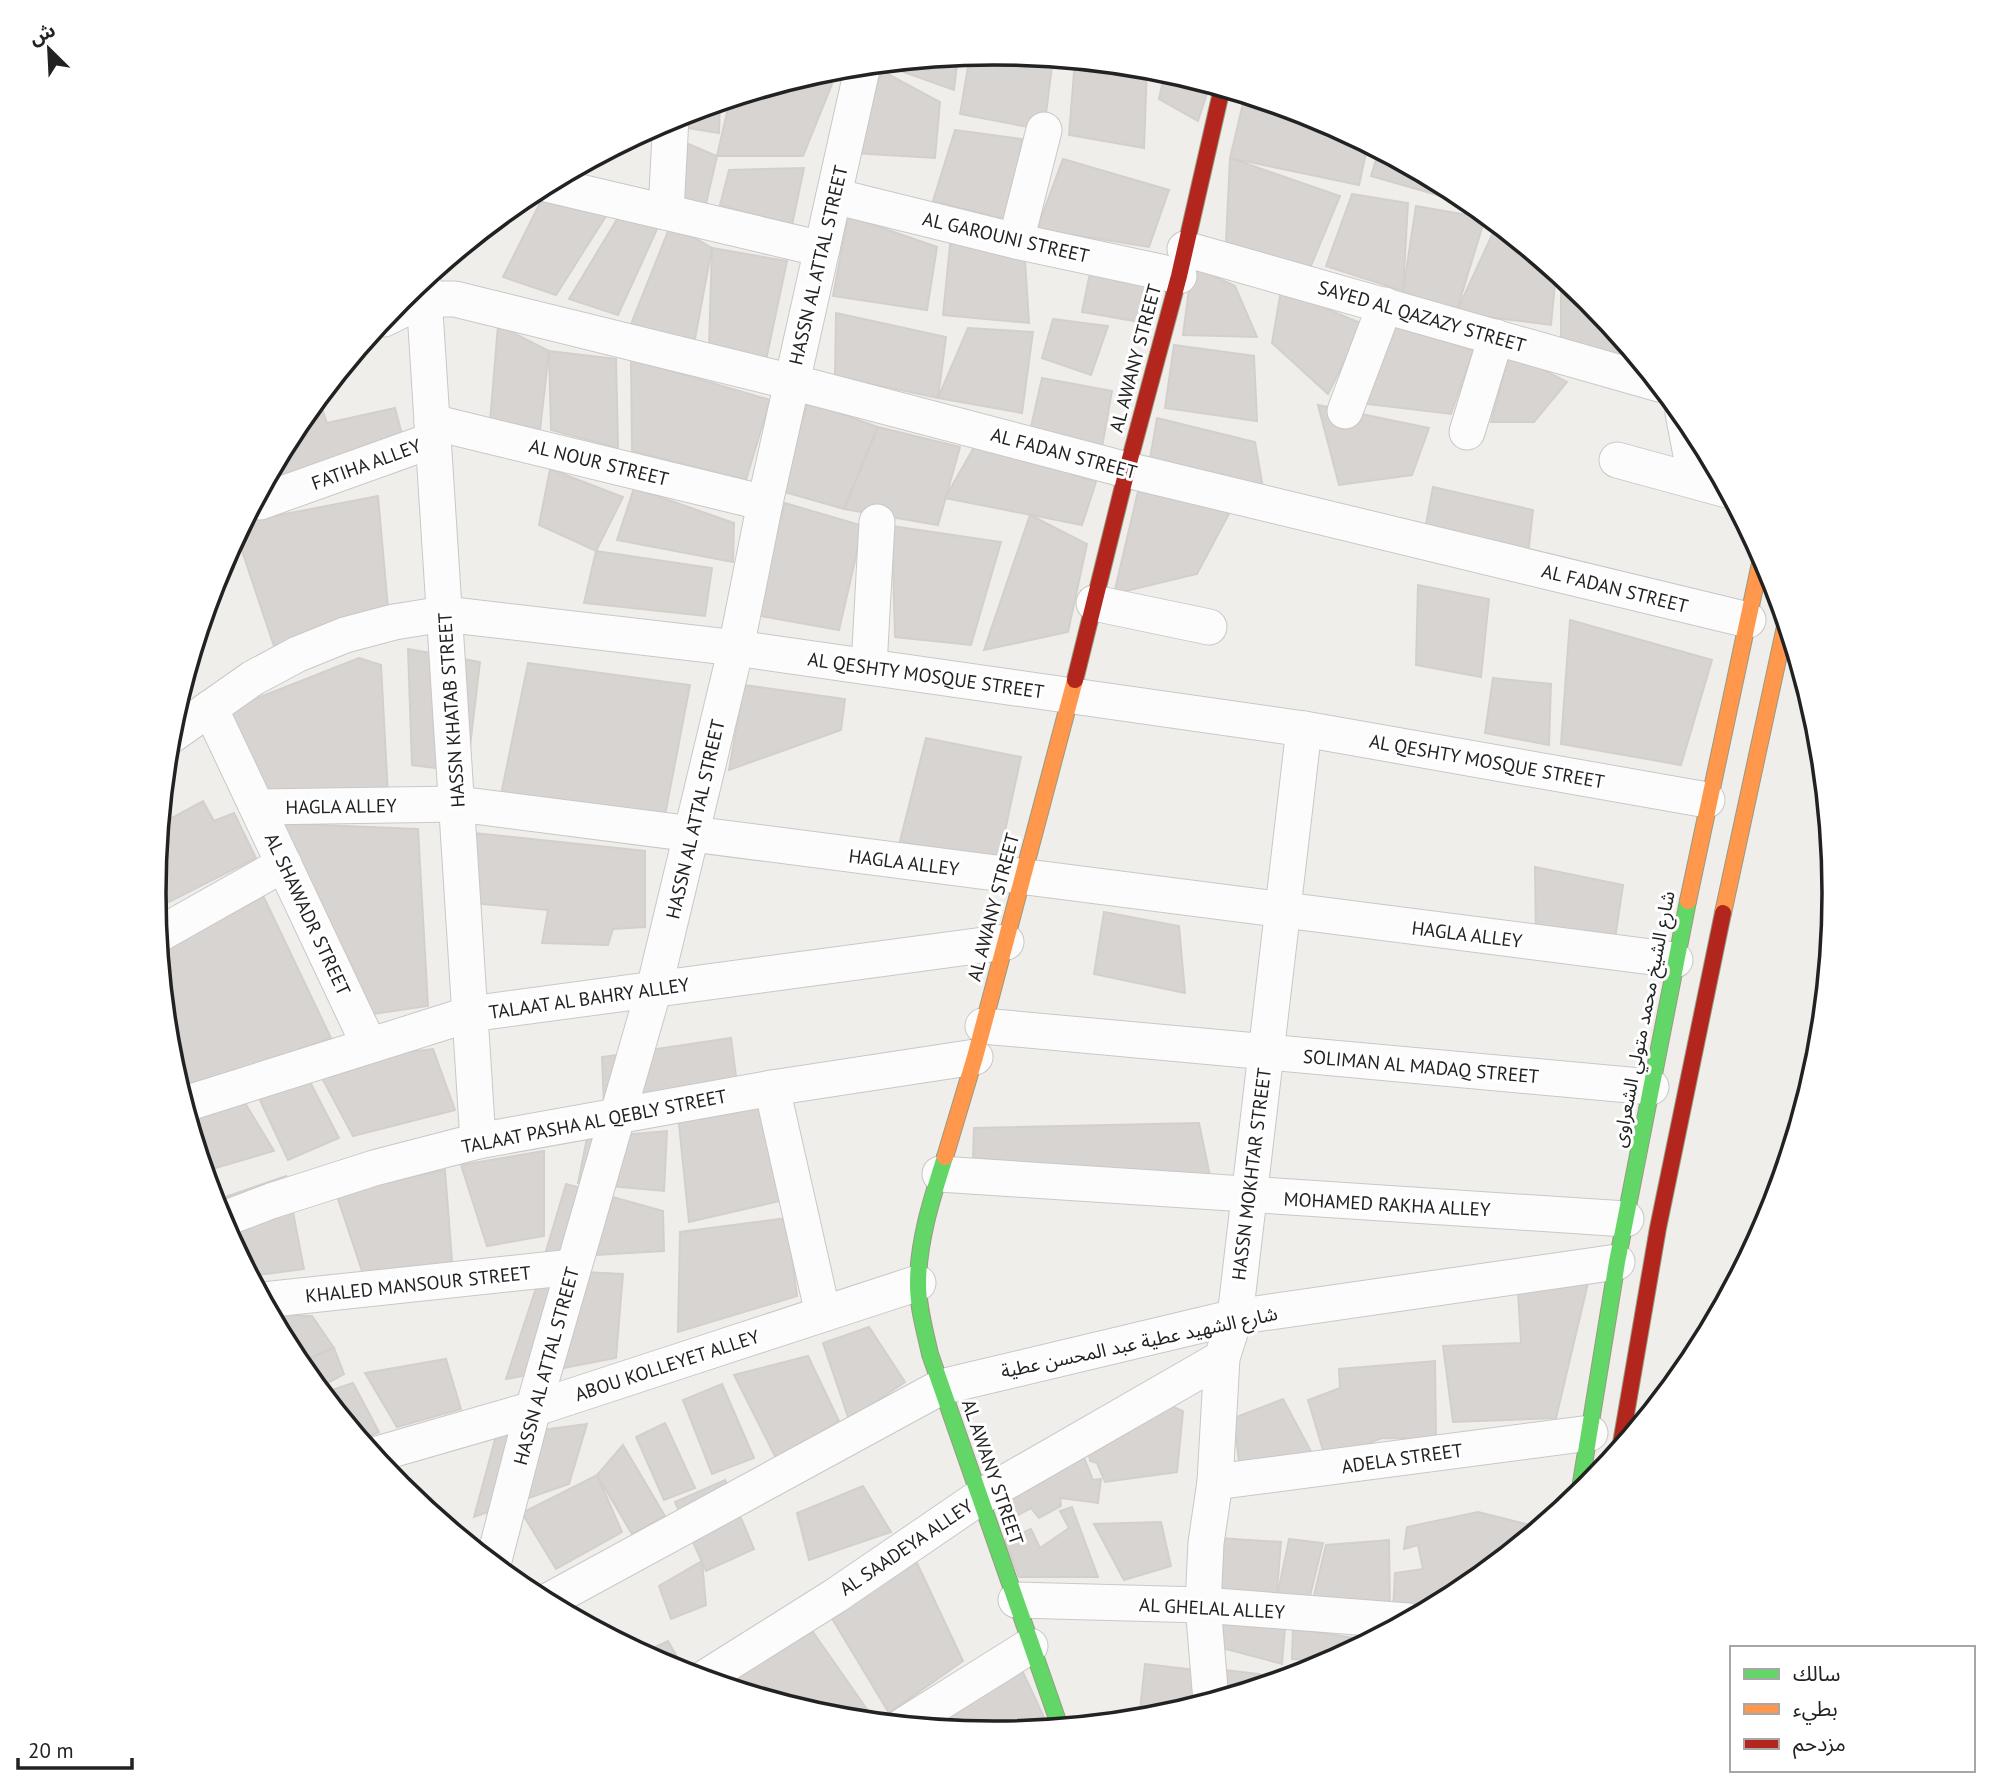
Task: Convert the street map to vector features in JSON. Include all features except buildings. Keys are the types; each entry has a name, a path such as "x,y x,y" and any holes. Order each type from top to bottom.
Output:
{"street":[{"name":"HASSN AL ATTAL STREET","path":"496,1554 615,1116 654,989 736,648 765,503 860,76"},
{"name":"AL AWANY STREET","path":"1057,1718 930,1354 920,1310 918,1283 922,1246 940,1174 979,1042 1071,696 1182,262 1220,96"},
{"path":"1016,241 1044,130"},
{"path":"666,212 670,131"},
{"path":"561,188 822,248"},
{"name":"AL GAROUNI STREET","path":"834,196 1016,241 1182,262"},
{"name":"SAYED AL QAZAZY STREET","path":"1182,262 1385,305 1644,380"},
{"name":"AL FADAN STREET","path":"426,291 792,382 1127,470 1748,620"},
{"name":"HASSN KHATAB STREET","path":"424,293 478,1141"},
{"path":"1345,411 1385,305"},
{"path":"1467,432 1496,337"},
{"name":"FATIHA ALLEY","path":"266,499 433,431"},
{"name":"AL NOUR STREET","path":"433,431 765,503"},
{"path":"1617,460 1712,486"},
{"path":"1704,467 1712,486"},
{"path":"869,666 877,522"},
{"name":"شارع الشيخ محمد متولي الشعراوى","path":"1582,1477 1617,1262 1675,960 1707,800 1758,572"},
{"path":"1094,603 1209,627"},
{"name":"AL QESHTY MOSQUE STREET","path":"183,727 253,678 321,644 394,622 444,614 736,648 1304,729 1707,800"},
{"path":"1623,1432 1658,1228 1782,638"},
{"name":"AL SHAWADR STREET","path":"210,708 369,1045"},
{"name":"HASSN MOKHTAR STREET","path":"1210,1693 1203,1605 1222,1358 1235,1317 1304,729"},
{"name":"HAGLA ALLEY","path":"258,807 458,804 1675,960"},
{"path":"167,930 284,864"},
{"name":"TALAAT AL BAHRY ALLEY","path":"193,1102 470,1014 1006,942"},
{"name":"SOLIMAN AL MADAQ STREET","path":"979,1042 1265,1051 1651,1087"},
{"name":"TALAAT PASHA AL QEBLY STREET","path":"232,1216 374,1168 478,1141 772,1088 979,1042"},
{"path":"772,1088 823,1314"},
{"name":"MOHAMED RAKHA ALLEY","path":"940,1174 1626,1219"},
{"name":"شارع الشهيد عطية عبد المحسن عطية","path":"557,1596 941,1387 1235,1317 1617,1262"},
{"name":"KHALED MANSOUR STREET","path":"273,1299 573,1267"},
{"name":"ABOU KOLLEYET ALLEY","path":"384,1452 533,1409 918,1283"},
{"name":"AL SAADEYA ALLEY","path":"714,1672 835,1596 981,1497 1222,1358"},
{"name":"ADELA STREET","path":"1214,1482 1590,1433"},
{"name":"AL GHELAL ALLEY","path":"1016,1600 1203,1605 1391,1620"},
{"path":"917,1717 1030,1646"}],"traffic: fast":[{"path":"1582,1477 1617,1262 1688,901"},
{"path":"945,1157 920,1252 918,1284 922,1319 930,1354 1057,1718"}],"traffic: slow":[{"path":"1688,901 1758,572"},
{"path":"1723,913 1782,638"},
{"path":"945,1157 975,1057 1075,680"}],"traffic: jam":[{"path":"1075,680 1179,276 1220,96"},
{"path":"1623,1432 1658,1228 1723,913"}]}
